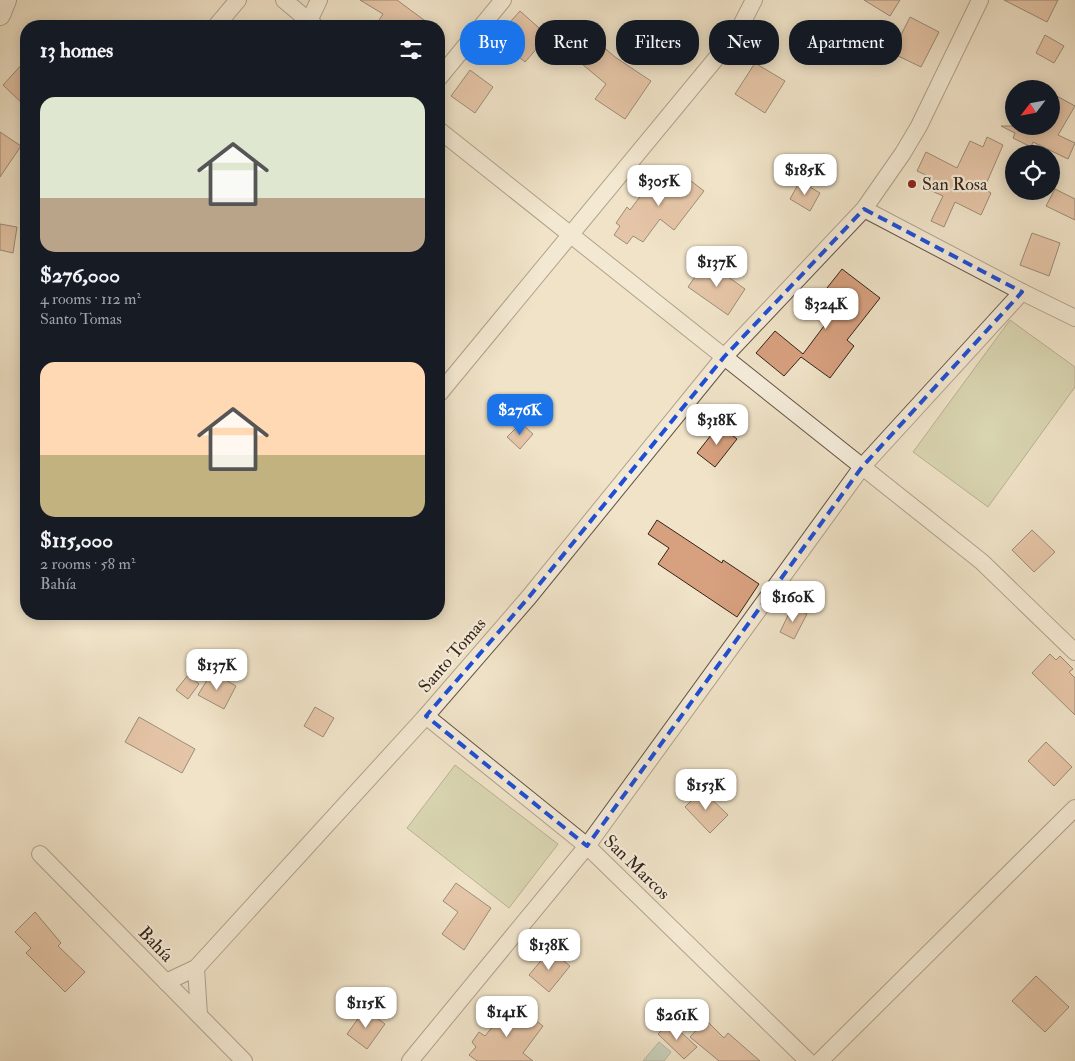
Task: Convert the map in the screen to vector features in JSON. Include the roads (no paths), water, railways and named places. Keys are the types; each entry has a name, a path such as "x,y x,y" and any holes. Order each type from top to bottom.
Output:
{"street":[{"path":"0,15 6,0"},
{"path":"221,20 238,0"},
{"path":"284,0 307,20"},
{"path":"313,20 319,0"},
{"path":"445,71 503,0"},
{"path":"445,387 737,33 754,0"},
{"name":"Santo Tomas","path":"166,982 196,968 426,716 529,597 724,357 864,209 903,153 919,126 980,0"},
{"path":"445,135 982,562 1075,652"},
{"path":"864,209 1075,318"},
{"path":"410,1061 586,846 862,467 1022,292"},
{"name":"San Marcos","path":"426,716 586,846 808,1061"},
{"path":"820,1061 1075,808"},
{"name":"Bahía","path":"40,854 244,1061"},
{"path":"196,968 199,1015"}],"place":[{"name":"San Rosa","path":"912,184"}]}
